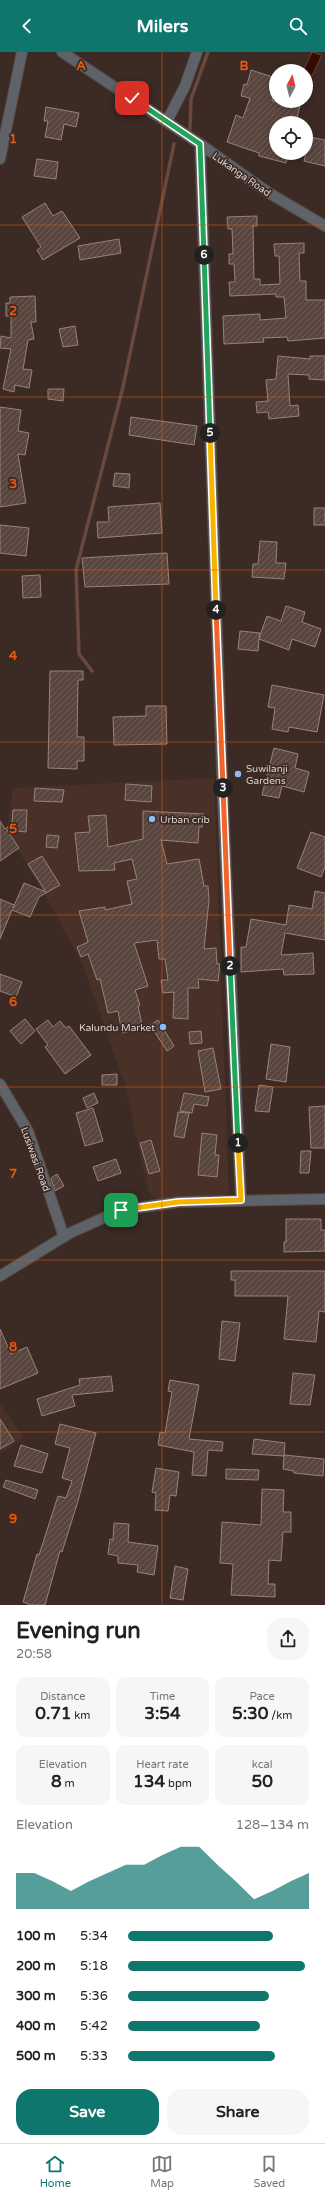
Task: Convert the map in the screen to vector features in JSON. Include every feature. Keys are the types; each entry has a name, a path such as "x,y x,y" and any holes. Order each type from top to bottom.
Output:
{"street":[{"path":"0,159 22,52"},
{"name":"Lukanga Road","path":"62,52 200,144 269,194 325,226"},
{"path":"167,122 184,86 197,52"},
{"path":"200,144 223,802 241,1200"},
{"name":"Lusiwasi Road","path":"0,1084 28,1131 64,1237"},
{"path":"0,1276 64,1237 121,1210 179,1202 325,1200"}],"shaded area":[{"path":"312,52 322,55 313,74 313,64 306,64"},
{"name":"Kalundu Market","path":"214,778 229,1197 158,1201 148,1191 126,1088 83,965 53,909 7,831 13,788"},
{"path":"0,1404 24,1438 0,1454"}],"building":[{"path":"251,70 269,76 269,108 299,108 298,116 269,116 269,159 259,156 259,153 227,142 236,115 243,118 250,98 241,96 244,84 247,85"},
{"path":"46,107 79,113 76,127 64,124 61,140 45,137 48,121 44,121"},
{"path":"313,138 325,140 325,166 304,161 313,160"},
{"path":"37,159 58,162 56,179 34,176"},
{"path":"274,160 287,160 286,163"},
{"path":"45,203 53,216 62,211 80,238 43,260 37,250 41,247 22,217"},
{"path":"257,216 257,226 253,226 254,279 260,279 260,285 280,284 279,256 275,256 274,244 304,243 304,253 299,253 300,281 306,281 306,300 325,300 325,338 288,341 287,337 263,338 264,342 224,344 223,316 260,314 260,320 286,318 284,297 276,297 276,294 230,296 229,282 235,282 234,264 229,264 229,254 233,254 232,229 228,229 227,217"},
{"path":"119,239 121,253 80,260 78,246"},
{"path":"35,296 36,322 31,322 34,339 28,340 23,369 32,370 29,388 15,385 14,392 3,389 11,349 0,348 1,336 11,338 11,316 6,316 6,303 10,303 10,297"},
{"path":"75,326 78,345 63,347 59,329"},
{"path":"278,356 310,359 310,356 325,356 325,380 309,379 309,375 288,374 290,406 298,405 299,416 269,419 268,412 257,413 256,402 268,401 266,380 276,379"},
{"path":"48,389 64,389 63,401 48,399"},
{"path":"0,407 21,410 18,431 29,433 25,455 18,454 26,503 0,507"},
{"path":"131,417 197,426 194,445 129,435"},
{"path":"115,473 130,474 129,488 113,486"},
{"path":"160,503 162,533 98,538 97,522 109,522 108,507"},
{"path":"314,508 325,508 325,525 314,525"},
{"path":"0,525 29,528 26,556 0,553"},
{"path":"260,541 277,542 276,563 286,563 284,579 252,577 253,564 258,564"},
{"path":"167,553 169,584 85,587 82,558"},
{"path":"40,575 41,597 23,598 22,576"},
{"path":"286,606 305,612 302,622 321,629 315,647 292,639 289,650 259,639 258,651 238,649 240,631 260,633 259,638 267,616 281,621"},
{"path":"50,671 83,671 83,680 78,680 77,737 84,737 84,761 77,761 77,769 48,768"},
{"path":"272,685 324,695 317,732 289,727 288,732 272,729 275,708 268,707"},
{"path":"146,706 166,706 167,744 114,745 113,717 146,716"},
{"path":"274,748 298,754 295,768 309,772 304,792 282,786 279,798 262,795"},
{"path":"126,784 152,786 151,802 125,800"},
{"path":"35,788 64,790 62,802 34,801"},
{"path":"13,810 27,810 26,832 7,830 19,848 0,861 0,821 5,829 12,824"},
{"path":"143,811 204,814 202,827 199,827 198,843 161,840 167,864 199,859 204,886 208,886 209,900 204,949 216,948 217,964 220,964 218,981 198,979 199,988 188,988 188,1019 173,1018 174,992 163,993 161,980 168,980 165,959 159,959 157,940 134,943 148,986 135,990 140,1005 138,1006 143,1029 122,1033 118,1011 108,1013 100,979 97,980 88,954 81,957 77,947 88,942 79,911 105,907 105,910 132,904 127,881 137,879 132,859 114,863 115,870 79,871 75,833 90,832 88,816 106,815 108,847 143,839"},
{"path":"311,832 325,837 325,867 321,877 297,868"},
{"path":"47,835 59,836 57,848 46,847"},
{"path":"42,856 60,885 39,897 30,917 12,910 0,939 0,899 14,905 13,908 24,883 46,892 28,864"},
{"path":"315,891 325,893 325,940 285,933 281,955 313,953 314,974 284,975 283,969 241,972 241,947 246,947 251,919 286,925 289,905 312,909"},
{"path":"0,974 22,982 16,997 0,991"},
{"path":"25,1019 35,1031 21,1044 10,1031"},
{"path":"48,1020 53,1027 60,1021 66,1028 69,1026 91,1055 65,1074 45,1047 48,1045 36,1029"},
{"path":"158,1020 174,1046 167,1051 150,1025"},
{"path":"201,1031 202,1043 190,1044 189,1032"},
{"path":"271,1044 290,1047 286,1082 266,1079"},
{"path":"213,1048 221,1089 205,1092 198,1051"},
{"path":"117,1074 117,1085 102,1085 102,1075"},
{"path":"259,1085 273,1087 269,1112 255,1111"},
{"path":"94,1093 98,1103 87,1108 83,1098"},
{"path":"184,1093 209,1097 207,1106 194,1104 192,1113 180,1111"},
{"path":"325,1106 325,1148 311,1148 309,1107"},
{"path":"93,1108 103,1141 85,1146 76,1113"},
{"path":"178,1112 189,1113 184,1138 174,1136"},
{"path":"202,1133 217,1135 215,1155 219,1155 217,1177 198,1175"},
{"path":"151,1140 160,1171 149,1174 140,1143"},
{"path":"301,1151 311,1151 309,1173 300,1173"},
{"path":"116,1159 121,1173 98,1181 93,1167"},
{"path":"57,1174 64,1186 55,1191 51,1178"},
{"path":"286,1219 321,1219 321,1230 325,1230 325,1251 284,1252 284,1242 286,1242"},
{"path":"231,1271 325,1271 325,1312 319,1311 316,1342 284,1339 288,1296 235,1296 235,1280 231,1280"},
{"path":"222,1321 240,1323 235,1361 219,1359"},
{"path":"0,1329 11,1354 27,1347 38,1373 0,1389"},
{"path":"293,1373 315,1375 310,1405 290,1404"},
{"path":"111,1376 113,1391 72,1395 75,1406 42,1416 37,1399 80,1385 79,1379"},
{"path":"170,1380 199,1385 189,1439 223,1442 222,1451 208,1450 206,1476 192,1475 194,1452 158,1445 160,1432 165,1433 172,1392 168,1391"},
{"path":"0,1419 14,1441 0,1449"},
{"path":"60,1424 96,1433 78,1501 62,1552 60,1551 45,1605 31,1605 23,1602 37,1554 39,1555 58,1496 66,1498 72,1481 62,1478 70,1448 55,1444"},
{"path":"254,1439 285,1443 284,1456 252,1454"},
{"path":"21,1445 48,1454 42,1473 14,1466"},
{"path":"284,1455 324,1459 323,1476 294,1473 294,1471 283,1469"},
{"path":"156,1468 179,1472 176,1496 170,1495 168,1511 155,1510 156,1493 152,1492"},
{"path":"226,1469 259,1470 258,1480 226,1479"},
{"path":"6,1480 38,1490 35,1499 3,1487"},
{"path":"262,1489 284,1490 283,1512 291,1512 291,1532 283,1532 281,1561 269,1560 268,1584 275,1584 275,1597 231,1595 233,1564 220,1563 222,1522 261,1525"},
{"path":"114,1523 129,1524 128,1542 158,1546 154,1575 137,1572 138,1565 118,1563 118,1556 108,1554 110,1539 113,1540"},
{"path":"175,1566 188,1569 183,1600 170,1598"}],"waterway":[{"path":"190,129 191,99 208,52"},
{"path":"92,671 79,654 76,570 123,387 174,144"}],"place":[{"name":"Suwilanji Gardens","path":"238,774"},
{"name":"Urban crib","path":"152,819"},
{"name":"Kalundu Market","path":"163,1027"}],"route":[{"path":"121,1210 179,1202 241,1200 223,802 200,144 132,98"}]}
